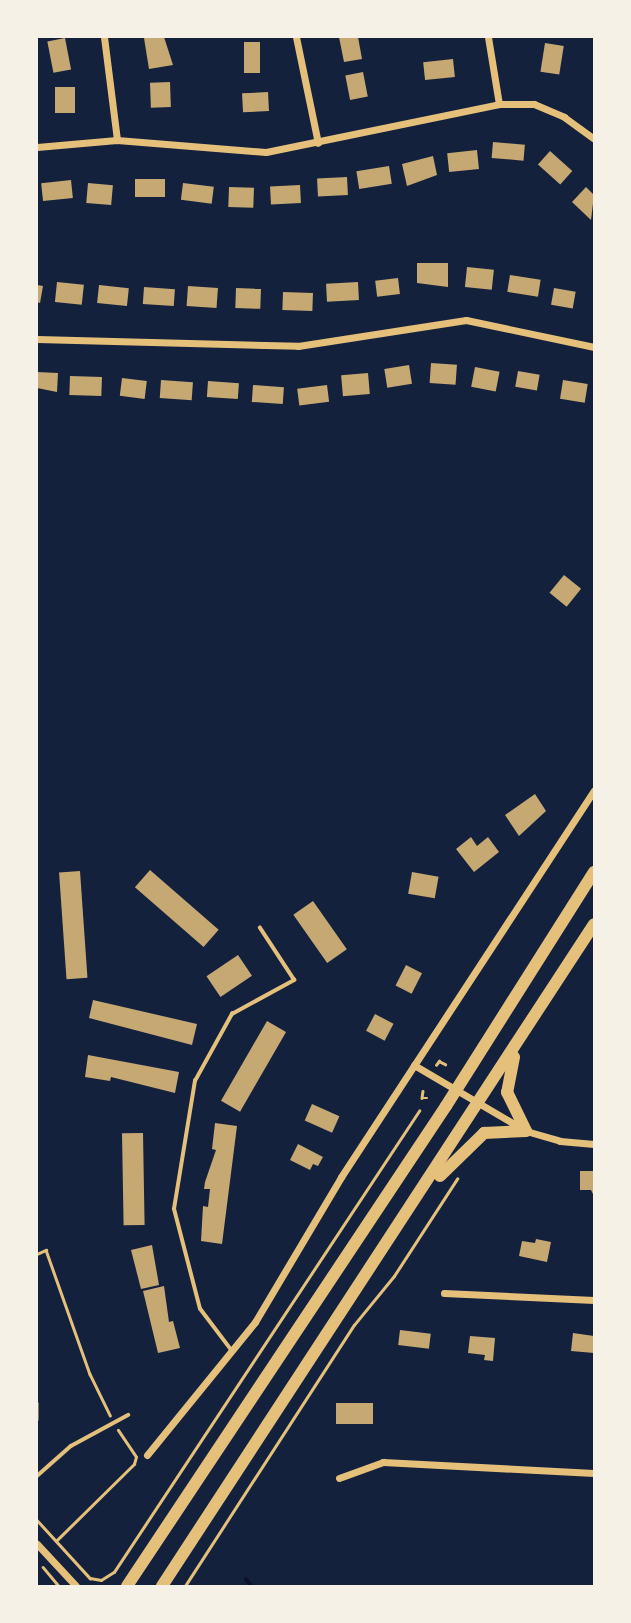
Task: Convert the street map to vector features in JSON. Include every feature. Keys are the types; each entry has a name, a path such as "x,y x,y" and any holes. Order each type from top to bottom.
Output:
{"main road":[{"path":"127,1586 456,1091 594,872"},
{"path":"162,1586 479,1106 594,924"},
{"path":"416,1202 477,1137 496,1130 526,1131 507,1092 516,1046"}],"street":[{"path":"104,37 117,140"},
{"path":"296,37 318,143"},
{"path":"488,37 499,104"},
{"path":"37,147 117,140 266,152 499,104 534,104 564,117 594,139"},
{"path":"37,339 298,346 466,320 594,347"},
{"path":"147,1455 255,1322 414,1065 594,790"},
{"path":"414,1065 479,1106 526,1131 560,1142 594,1144"},
{"path":"444,1293 594,1300"},
{"path":"339,1478 383,1462 594,1473"},
{"path":"37,1544 76,1586"}],"lane":[{"path":"232,1351 200,1308 174,1209 195,1081 232,1014 294,980 260,928"},
{"path":"37,1476 71,1446 128,1415"}],"path":[{"path":"436,1065 439,1061 445,1065"},
{"path":"423,1091 422,1098 427,1098"},
{"path":"37,1520 90,1578 101,1580 114,1572 419,1111"},
{"path":"185,1586 354,1325 394,1276 460,1174"},
{"path":"37,1254 46,1250 90,1374 114,1423 136,1457 134,1464 57,1540"},
{"path":"37,1403 37,1419"},
{"path":"38,1561 59,1586"}],"building":[{"path":"164,37 173,65 149,69 144,38"},
{"path":"339,37 358,37 362,59 344,62"},
{"path":"65,38 71,69 53,73 47,41"},
{"path":"244,42 260,42 260,73 244,73"},
{"path":"545,43 564,46 559,75 540,72"},
{"path":"453,59 455,77 425,80 423,62"},
{"path":"363,72 368,97 350,100 345,75"},
{"path":"170,82 171,107 151,108 150,83"},
{"path":"55,87 75,87 75,113 55,113"},
{"path":"268,92 269,111 243,112 242,93"},
{"path":"493,142 525,145 523,161 492,158"},
{"path":"477,150 479,169 449,172 447,153"},
{"path":"550,151 572,171 560,184 538,164"},
{"path":"433,156 437,175 407,186 402,164"},
{"path":"389,166 392,184 359,189 356,171"},
{"path":"347,177 348,195 318,197 317,179"},
{"path":"135,179 165,179 165,197 135,197"},
{"path":"71,180 73,198 43,201 41,183"},
{"path":"88,183 113,185 111,205 86,203"},
{"path":"183,183 214,187 212,204 181,200"},
{"path":"300,185 301,203 271,205 270,187"},
{"path":"229,187 254,188 253,208 228,207"},
{"path":"586,187 594,195 591,220 572,202"},
{"path":"417,263 448,263 448,287 417,283"},
{"path":"467,267 494,270 492,290 465,287"},
{"path":"510,275 541,280 538,297 507,292"},
{"path":"398,278 400,294 377,297 375,281"},
{"path":"57,282 84,285 82,305 55,302"},
{"path":"358,282 359,300 327,302 326,284"},
{"path":"37,285 43,286 40,303 37,302"},
{"path":"99,285 129,288 127,306 97,303"},
{"path":"188,286 218,288 217,308 187,306"},
{"path":"144,287 175,289 174,306 143,304"},
{"path":"236,288 261,289 260,309 235,308"},
{"path":"554,288 576,292 573,309 551,305"},
{"path":"283,292 313,293 312,311 282,310"},
{"path":"431,363 457,365 456,385 430,383"},
{"path":"409,365 412,384 387,388 384,369"},
{"path":"475,367 500,372 496,391 471,387"},
{"path":"518,371 540,375 537,391 515,387"},
{"path":"37,372 58,373 57,392 37,388"},
{"path":"368,373 370,394 343,396 341,375"},
{"path":"70,376 102,377 101,396 69,395"},
{"path":"122,378 147,381 145,399 120,396"},
{"path":"161,380 193,382 192,400 160,398"},
{"path":"563,380 588,384 585,403 560,399"},
{"path":"208,381 239,383 238,399 207,397"},
{"path":"253,385 284,387 283,404 252,402"},
{"path":"327,385 329,402 299,406 297,389"},
{"path":"564,575 581,589 567,607 550,593"},
{"path":"535,794 546,811 519,836 505,815"},
{"path":"471,837 477,846 488,837 499,852 474,872 456,849"},
{"path":"150,870 219,930 204,947 135,887"},
{"path":"80,871 87,978 67,979 59,872"},
{"path":"412,872 439,877 435,898 408,894"},
{"path":"313,901 347,949 327,963 293,915"},
{"path":"238,955 252,976 220,997 206,976"},
{"path":"406,965 422,973 412,994 396,985"},
{"path":"93,1000 197,1024 192,1045 89,1018"},
{"path":"375,1014 394,1024 385,1041 366,1031"},
{"path":"267,1021 286,1032 240,1112 221,1101"},
{"path":"88,1055 179,1072 175,1093 111,1077 110,1081 85,1077"},
{"path":"312,1104 339,1116 332,1133 305,1120"},
{"path":"215,1123 237,1126 222,1244 201,1241 203,1206 208,1207 210,1189 204,1189 205,1182 216,1150 212,1149"},
{"path":"122,1133 143,1133 145,1225 124,1225"},
{"path":"298,1144 323,1157 318,1166 313,1164 310,1170 290,1160"},
{"path":"580,1171 594,1171 594,1196 591,1190 580,1190"},
{"path":"536,1239 551,1242 547,1262 519,1256 522,1241 535,1243"},
{"path":"152,1245 159,1285 141,1289 131,1250"},
{"path":"164,1286 169,1322 173,1321 180,1348 158,1353 143,1291"},
{"path":"400,1330 431,1334 429,1349 398,1345"},
{"path":"573,1333 594,1336 594,1353 571,1351"},
{"path":"470,1336 495,1338 493,1361 484,1360 485,1355 468,1353"},
{"path":"336,1403 373,1403 373,1424 336,1424"}],"waterway":[{"path":"246,1579 252,1586"}]}
